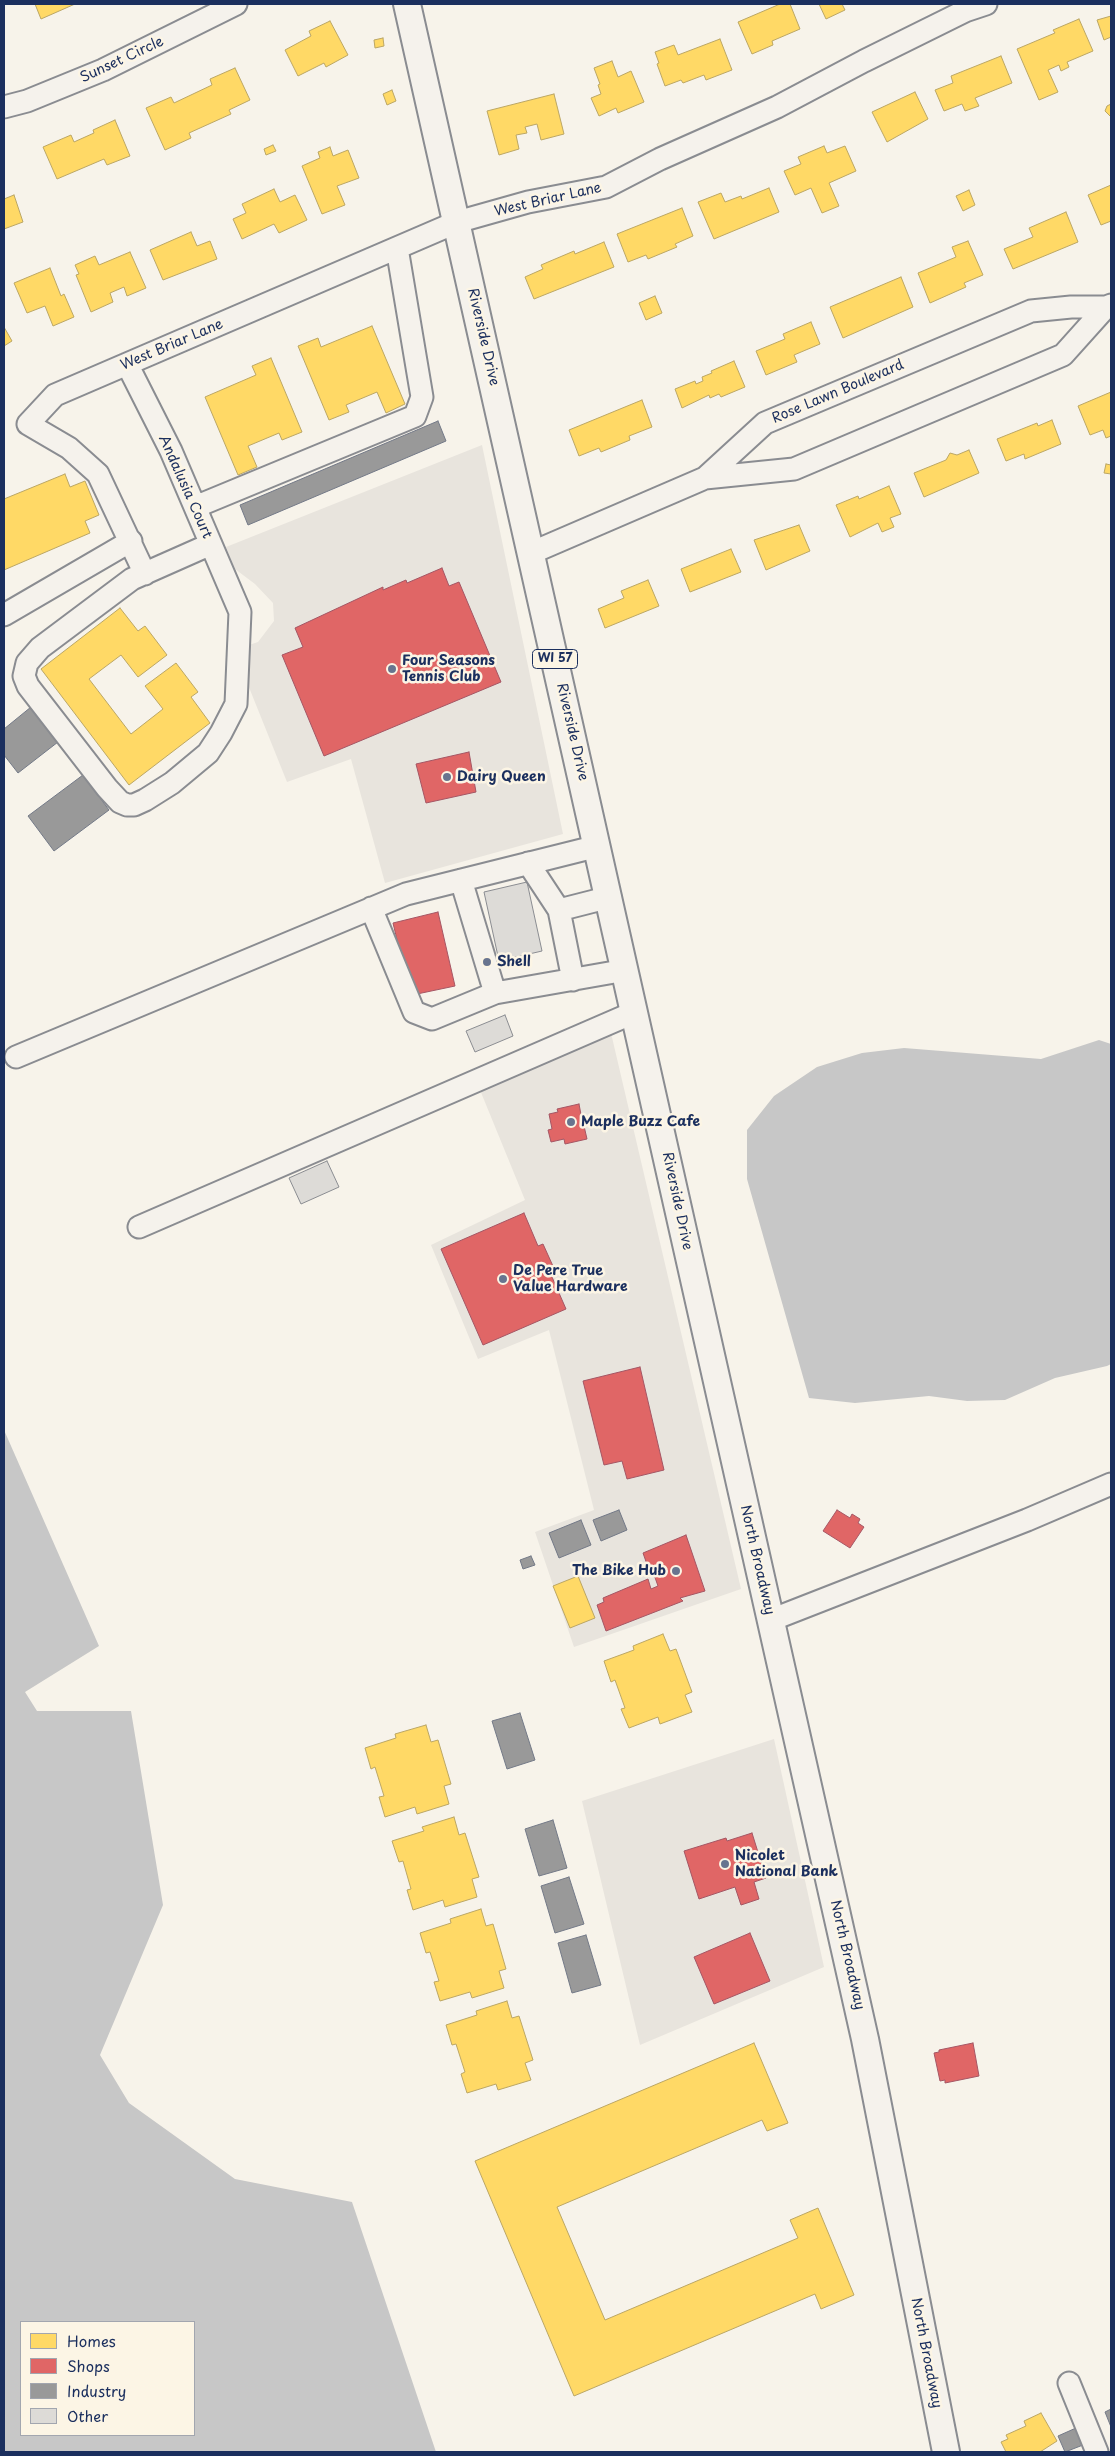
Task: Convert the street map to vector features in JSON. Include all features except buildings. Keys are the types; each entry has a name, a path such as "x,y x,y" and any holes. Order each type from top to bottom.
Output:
{"main road":[{"name":"Riverside Drive","path":"407,4 610,897 702,1315"},
{"name":"North Broadway","path":"702,1315 867,2048 946,2452"}],"street":[{"name":"Sunset Circle","path":"4,107 27,101 103,70 236,4"},
{"name":"West Briar Lane","path":"131,541 98,474 69,448 28,424 55,395 457,222 528,202 606,188 660,159 777,107 864,61 965,12 986,4"},
{"path":"195,507 415,416 422,397 396,248"},
{"path":"705,478 794,469 1063,355 1108,306"},
{"name":"Rose Lawn Boulevard","path":"531,553 705,478 765,423 1031,311 1108,306"},
{"name":"Andalusia Court","path":"127,364 171,452 240,612 236,704 221,733 208,754 172,782 144,800 134,805 127,805 120,802 107,788 28,686 24,676 27,663 40,648 132,579 145,574"},
{"path":"4,615 131,541 145,574 211,544"},
{"path":"16,1058 406,894 598,846"},
{"path":"528,863 559,910 573,980"},
{"path":"461,880 495,993"},
{"path":"559,910 610,897"},
{"path":"371,908 414,1012 432,1019 495,993 626,970"},
{"path":"139,1227 635,1012"},
{"path":"771,1620 1027,1520 1111,1484"},
{"path":"1069,2384 1097,2452"}],"shaded area":[{"path":"482,445 563,834 385,883 351,759 287,782 234,650 258,642 274,621 273,603 255,584 235,569 226,547"},
{"path":"611,1033 741,1589 574,1647 535,1532 594,1510 549,1330 478,1359 431,1245 525,1200 480,1090"},
{"path":"1099,1040 1111,1044 1111,1364 1055,1378 1005,1400 967,1401 929,1396 855,1403 809,1398 747,1179 747,1130 774,1096 817,1067 862,1053 904,1048 1041,1059"},
{"path":"4,1430 99,1646 25,1692 37,1711 131,1711 163,1905 100,2055 129,2103 235,2179 352,2202 436,2452 4,2452"},
{"path":"774,1739 824,1967 640,2045 582,1801"}],"place":[{"name":"Four Seasons Tennis Club","path":"392,669"},
{"name":"Dairy Queen","path":"447,777"},
{"name":"Shell","path":"487,962"},
{"name":"Maple Buzz Cafe","path":"571,1122"},
{"name":"De Pere True Value Hardware","path":"503,1279"},
{"name":"The Bike Hub","path":"676,1571"},
{"name":"Nicolet National Bank","path":"725,1864"}]}
